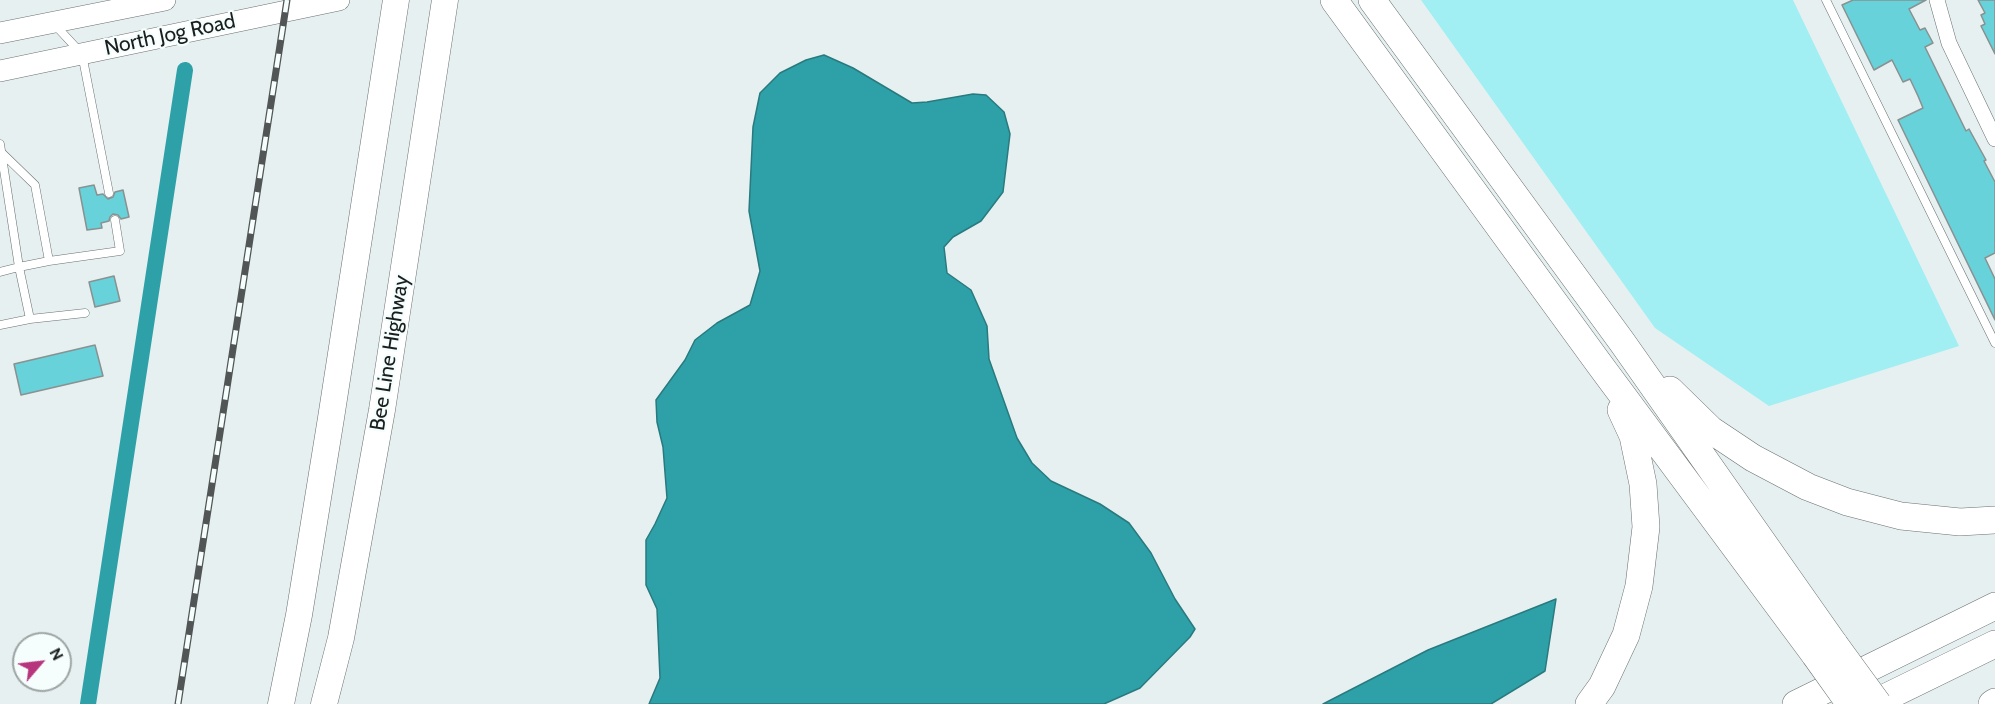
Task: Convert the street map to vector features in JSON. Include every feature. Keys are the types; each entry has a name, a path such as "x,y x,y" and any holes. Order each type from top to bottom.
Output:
{"highway":[{"path":"281,704 299,615 396,0"},
{"name":"Bee Line Highway","path":"324,704 341,638 380,421 446,0"},
{"path":"1334,0 1371,20 1622,342 1825,650 1850,704"},
{"path":"1371,20 1600,365 1825,650 1878,704"},
{"path":"1622,342 1711,430 1753,458 1808,487 1847,502 1901,516 1960,522 1995,520"},
{"path":"1589,704 1602,686 1626,635 1639,586 1646,527 1643,484 1633,436 1600,365"},
{"path":"1796,704 1995,606"},
{"path":"1872,704 1995,644"}],"main road":[{"name":"North Jog Road","path":"0,33 165,0"},
{"name":"North Jog Road","path":"0,71 339,0"}],"street":[{"path":"1937,0 1949,42 1995,138"}],"lane":[{"path":"1826,0 1995,343"},
{"path":"53,22 82,54 109,193"},
{"path":"0,144 19,267 30,319"},
{"path":"1,154 35,185 49,261"},
{"path":"0,272 49,261 120,251 115,220"},
{"path":"0,325 85,313"}],"shaded area":[{"path":"1421,0 1793,0 1959,346 1769,406 1655,328"},
{"path":"824,55 853,68 912,103 973,94 986,95 1004,112 1010,134 1003,192 981,221 953,237 944,247 947,273 971,290 987,326 989,359 1017,438 1032,463 1051,481 1100,504 1129,523 1151,553 1175,599 1195,629 1140,688 1104,704 649,704 660,678 657,609 646,585 646,540 667,498 656,400 685,360 695,340 717,323 750,305 760,271 749,211 753,127 760,93 780,73 806,60"},
{"path":"1556,599 1545,671 1491,704 1323,704 1428,650"}],"building":[{"path":"1853,0 1926,0 1909,9 1920,30 1925,28 1933,43 1925,47 1966,131 1969,129 1995,182 1995,253 1985,258 1995,279 1995,320 1898,120 1923,108 1918,96 1910,79 1903,82 1892,60 1874,70 1842,5"},
{"path":"1978,0 1995,0 1995,54 1981,26 1985,24 1981,15 1985,13"},
{"path":"94,185 97,195 103,194 108,199 113,197 115,192 123,190 129,217 121,219 118,215 113,214 109,221 101,223 102,228 87,230 79,188"},
{"path":"114,276 120,301 95,307 89,282"},
{"path":"95,345 103,376 21,395 14,364"}],"waterway":[{"path":"88,704 185,70"}],"railway":[{"path":"178,704 287,0"}]}
